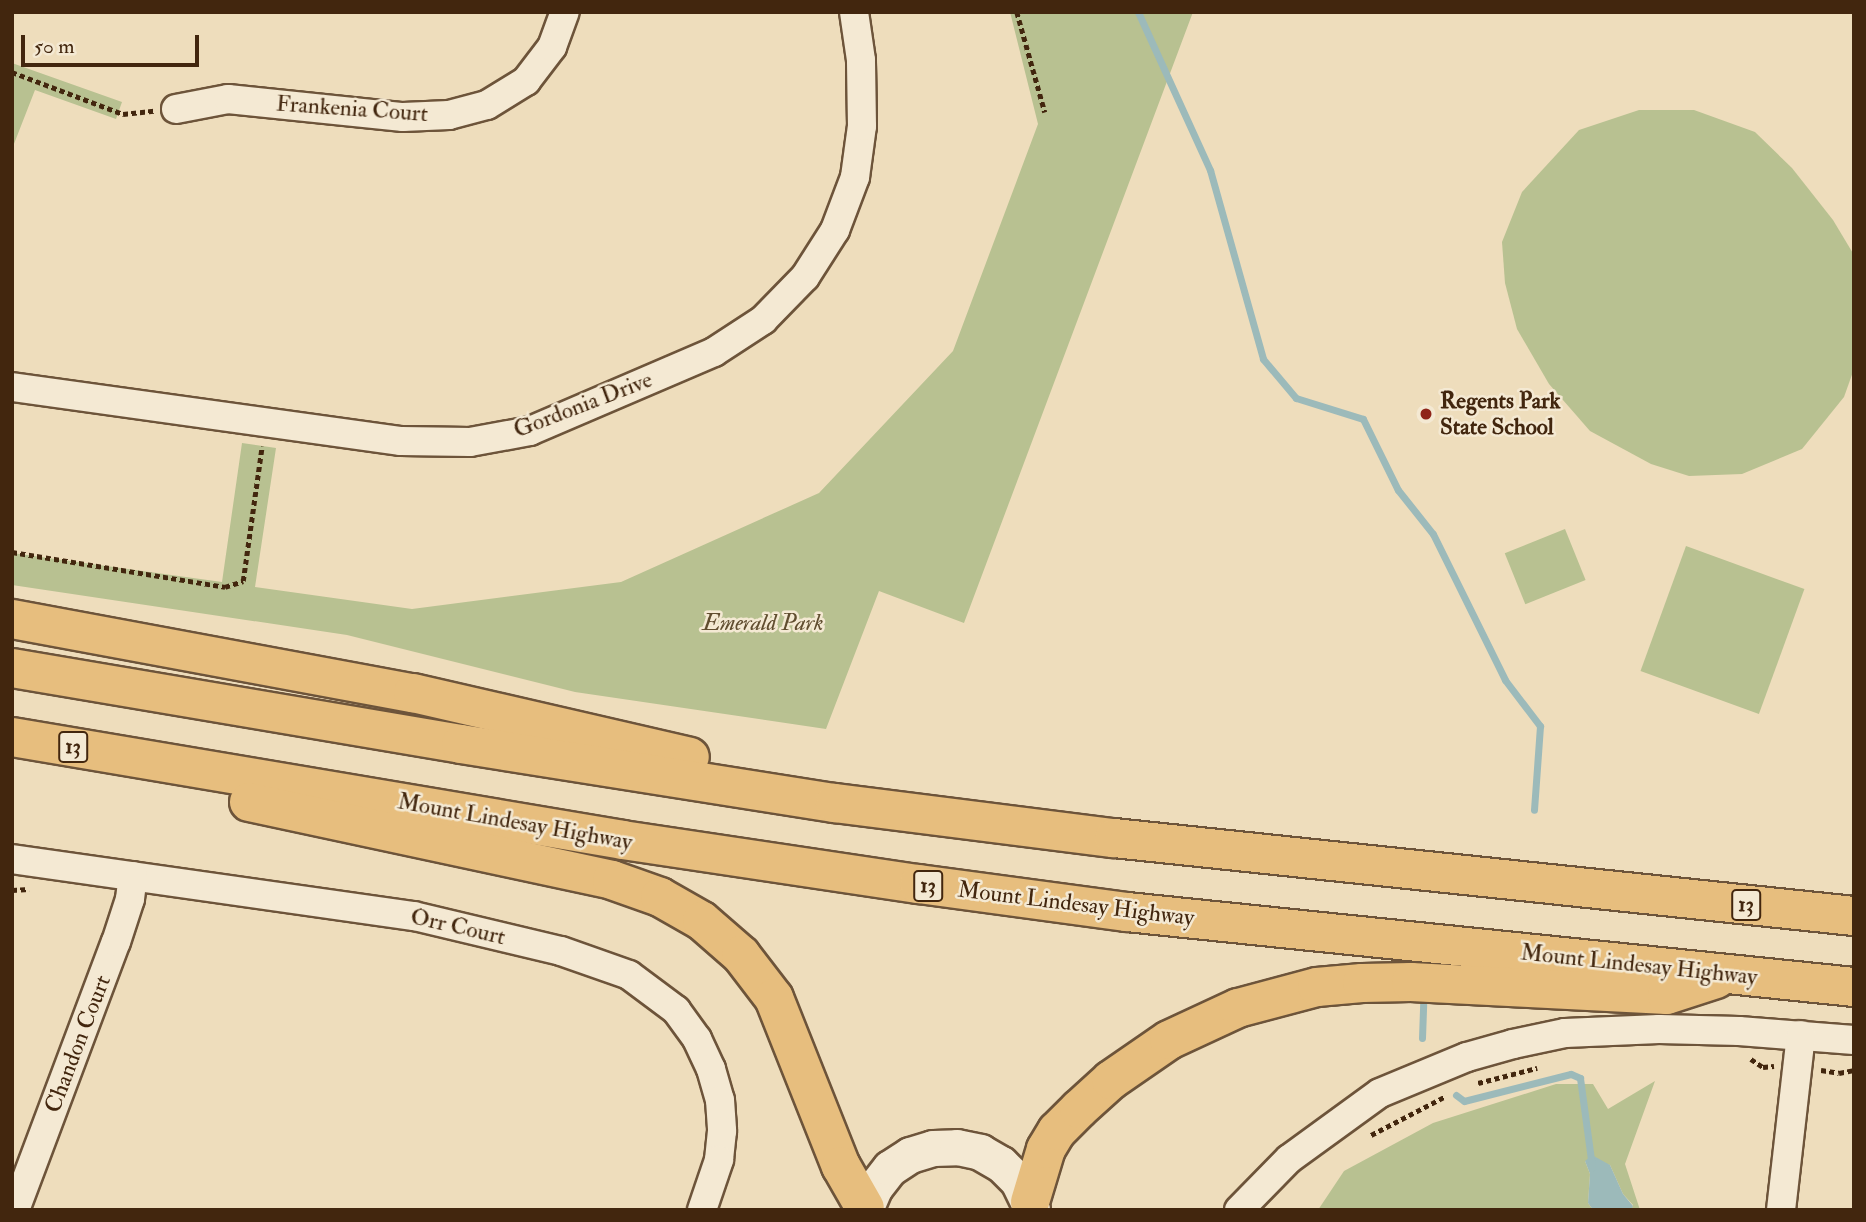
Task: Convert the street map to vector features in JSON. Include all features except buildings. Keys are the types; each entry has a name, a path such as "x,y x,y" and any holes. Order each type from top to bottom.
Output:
{"highway":[{"path":"12,619 413,693 771,774 835,803"},
{"name":"13","path":"12,667 461,744 835,803 1140,841 1854,916"},
{"name":"Mount Lindesay Highway","path":"12,737 623,840 933,886 1140,913 1854,987"},
{"path":"133,757 209,793 612,880 636,887 683,909 741,955 774,998 841,1166 865,1209"},
{"path":"1031,1206 1046,1149 1057,1130 1111,1080 1168,1040 1238,1008 1317,987 1362,983 1424,983 1667,995 1729,974"}],"street":[{"name":"Frankenia Court","path":"176,109 228,99 402,117 449,116 486,105 526,81 552,47 565,12"},
{"name":"Gordonia Drive","path":"12,387 401,441 470,442 530,431 714,352 763,320 806,277 835,230 855,177 862,126 861,60 854,12"},
{"name":"Orr Court","path":"12,859 414,916 561,951 629,975 676,1010 697,1039 711,1069 720,1100 722,1131 719,1160 702,1210"},
{"name":"Chandon Court","path":"15,1210 116,942 130,899 133,876"},
{"path":"1239,1210 1289,1159 1380,1093 1466,1057 1565,1033 1603,1030 1801,1035 1854,1040"},
{"path":"1781,1210 1801,1035"},
{"path":"865,1209 875,1186 890,1168 922,1151 957,1147 980,1152 1001,1164 1018,1181 1031,1206"}],"path":[{"path":"1017,12 1045,112"},
{"path":"12,72 123,114 176,109"},
{"path":"12,552 225,587 243,581 266,421"},
{"path":"12,890 39,888"},
{"path":"1744,1058 1754,1060 1763,1068 1839,1073 1854,1070"},
{"path":"1464,1087 1544,1066"},
{"path":"1360,1142 1381,1128 1452,1093"}],"green space":[{"name":"Emerald Park","path":"1010,12 1193,12 964,623 879,591 826,729 575,692 347,635 12,585 12,553 222,582 242,443 276,448 255,587 412,609 621,582 819,493 953,351 1038,124"},
{"path":"12,63 122,102 116,119 35,90 12,149"},
{"path":"1639,110 1694,110 1755,132 1792,168 1833,220 1854,255 1854,369 1844,397 1802,449 1742,474 1689,476 1651,464 1590,431 1549,384 1517,329 1505,283 1502,242 1522,192 1579,130"},
{"path":"1565,529 1586,580 1525,604 1505,553"},
{"path":"1686,546 1804,589 1759,714 1641,671"},
{"path":"1655,1081 1625,1164 1640,1210 1631,1210 1633,1205 1623,1194 1610,1165 1585,1161 1590,1174 1588,1203 1593,1210 1318,1210 1344,1171 1433,1123 1556,1084 1593,1084 1608,1109"}],"water":[{"path":"1592,1155 1610,1165 1623,1194 1633,1206 1631,1210 1593,1210 1588,1203 1590,1174 1585,1161"}],"waterway":[{"path":"1138,12 1210,170 1263,359 1296,398 1363,419 1398,490 1433,534 1505,680 1540,726 1534,810"},
{"path":"1422,1038 1423,1003"},
{"path":"1456,1095 1464,1101 1571,1074 1580,1078 1592,1167"}],"place":[{"name":"Regents Park State School","path":"1426,414"}]}
